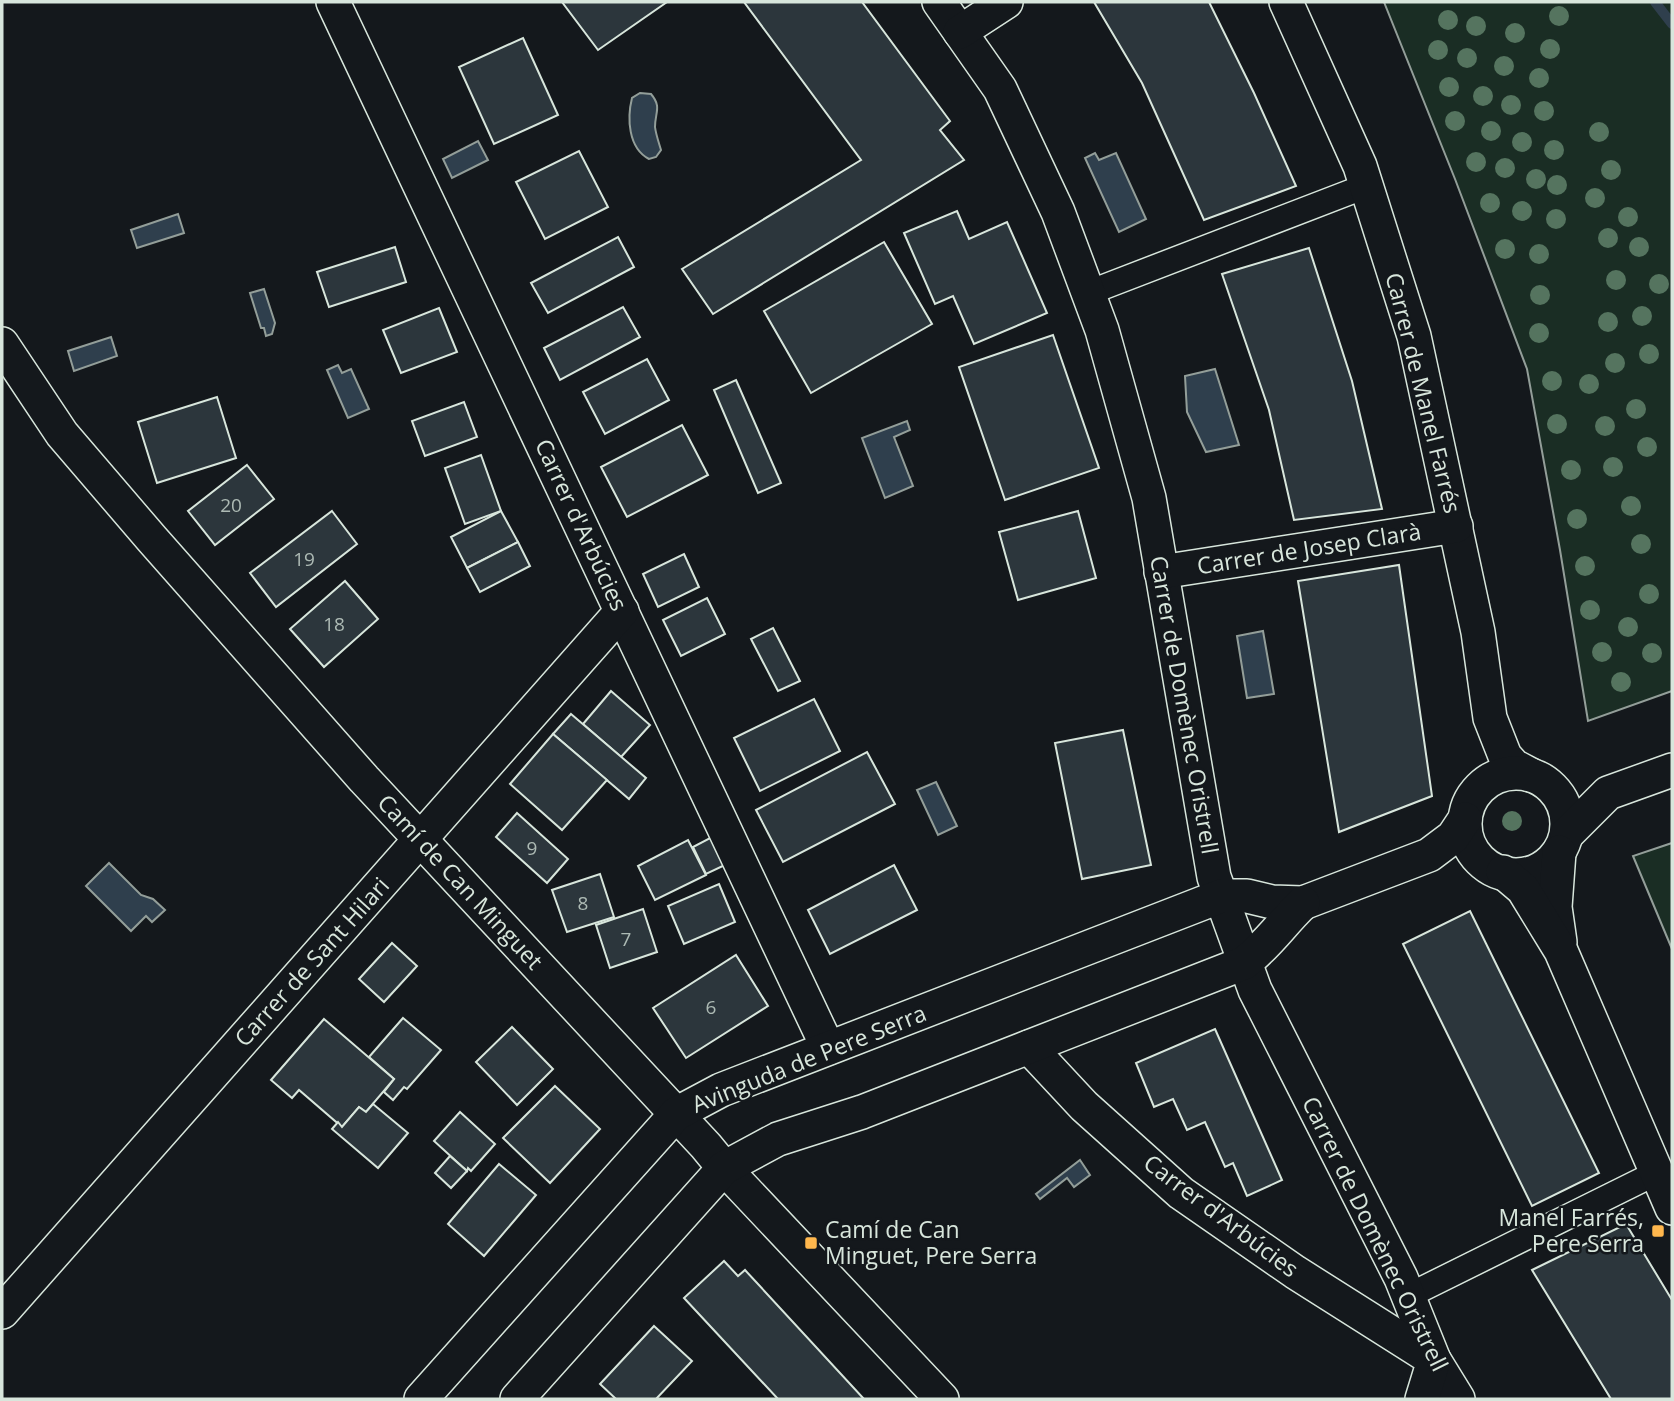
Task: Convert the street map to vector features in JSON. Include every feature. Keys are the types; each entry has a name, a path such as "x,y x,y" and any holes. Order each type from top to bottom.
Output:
{"street":[{"name":"Carrer d'Arbúcies","path":"333,2 828,1048"},
{"name":"Carrer de Domènec Oristrell","path":"939,2 1000,89 1058,212 1102,330 1149,498 1214,877 1244,963 1408,1296 1434,1360 1458,1399"},
{"path":"960,32 1006,2"},
{"name":"Carrer de Manel Farrés","path":"1286,2 1360,166 1414,336 1478,632 1490,718 1505,756 1514,766 1537,777"},
{"path":"1088,293 1366,186"},
{"name":"Camí de Can Minguet","path":"2,344 62,434 152,540 420,839 942,1399"},
{"name":"Carrer de Josep Clarà","path":"1161,572 1456,526"},
{"name":"Carrer de Sant Hilari","path":"2,1312 622,611"},
{"name":"Carrer de Manel Farrés","path":"1467,812 1490,718"},
{"path":"1672,770 1608,793 1577,791 1537,777 1508,774 1490,779 1479,788 1467,812 1467,837 1475,854 1523,889 1561,951 1672,1208"},
{"path":"1537,777 1556,792 1567,819 1555,907 1561,951"},
{"path":"1495,869 1519,875 1536,872 1550,863 1563,843 1608,793"},
{"name":"Avinguda de Pere Serra","path":"421,1399 677,1114 721,1090 1221,896 1247,896 1272,902 1303,903 1429,855 1453,837 1467,812"},
{"name":"Avinguda de Pere Serra","path":"1429,855 1458,856 1495,869"},
{"name":"Avinguda de Pere Serra","path":"517,1399 724,1168 778,1139 862,1111 1244,963 1265,948 1280,925 1303,903"},
{"name":"Carrer d'Arbúcies","path":"1029,1047 1084,1106 1181,1193 1295,1272 1434,1360"},
{"path":"1408,1296 1656,1174"},
{"path":"1422,1399 1434,1360"}],"green space":[{"path":"1384,2 1672,2 1672,691 1588,721 1527,369"},
{"path":"1672,843 1672,949 1633,856"}],"water":[{"path":"640,93 651,94 657,106 655,127 661,150 656,157 649,159 637,148 631,132 632,98"},
{"path":"478,141 488,160 452,178 443,159"},
{"path":"1095,153 1099,160 1116,153 1146,219 1119,232 1085,158"},
{"path":"178,214 184,233 137,248 131,230"},
{"path":"264,289 275,323 272,334 266,336 250,293"},
{"path":"111,337 117,356 74,371 68,351"},
{"path":"338,365 342,373 351,369 369,409 348,418 327,370"},
{"path":"1215,369 1239,445 1206,452 1187,412 1185,376"},
{"path":"907,421 910,430 894,437 913,486 885,498 862,438"},
{"path":"1263,631 1274,694 1247,698 1237,636"},
{"path":"936,782 957,826 938,835 917,790"},
{"path":"109,863 141,895 153,899 165,910 152,922 146,916 131,931 86,886"},
{"path":"1080,1160 1090,1175 1074,1187 1067,1178 1040,1199 1036,1194"}],"building":[{"path":"562,2 667,2 598,50"},
{"path":"744,2 862,2 950,121 940,130 964,160 713,314 682,269 861,160"},
{"path":"1094,2 1209,2 1296,186 1204,220 1142,83"},
{"path":"523,38 558,115 494,144 459,67"},
{"path":"579,151 608,207 545,239 516,182"},
{"path":"957,211 969,239 1007,222 1047,313 974,344 953,296 935,304 904,233"},
{"path":"618,237 634,267 548,313 531,283"},
{"path":"884,242 932,324 811,393 764,311"},
{"path":"395,247 406,282 329,307 317,272"},
{"path":"1309,248 1352,381 1382,509 1294,520 1269,410 1222,274"},
{"path":"623,307 640,337 560,380 544,348"},
{"path":"439,308 457,352 401,373 383,330"},
{"path":"1053,335 1099,468 1005,500 959,367"},
{"path":"647,359 669,400 605,434 583,392"},
{"path":"736,380 781,483 758,493 714,390"},
{"path":"217,397 236,458 157,483 138,422"},
{"path":"464,402 477,437 425,456 412,421"},
{"path":"682,425 708,475 627,517 601,467"},
{"path":"481,455 501,511 465,524 445,468"},
{"path":"247,465 274,499 215,545 188,511"},
{"path":"332,511 357,544 276,607 250,573"},
{"path":"501,511 518,542 467,568 451,537"},
{"path":"1078,511 1096,578 1018,600 999,532"},
{"path":"518,542 530,566 480,592 467,568"},
{"path":"684,554 699,587 658,607 643,574"},
{"path":"1399,565 1432,796 1339,832 1298,581"},
{"path":"345,581 378,619 324,667 290,629"},
{"path":"707,598 725,634 681,656 663,620"},
{"path":"773,628 800,681 778,691 751,639"},
{"path":"611,691 650,725 621,757 583,724"},
{"path":"814,699 840,751 760,791 734,738"},
{"path":"571,714 646,778 629,799 553,734"},
{"path":"1123,730 1151,865 1082,879 1055,743"},
{"path":"553,734 607,780 562,830 510,784"},
{"path":"867,752 895,804 783,862 756,810"},
{"path":"517,813 568,859 547,883 496,837"},
{"path":"712,837 727,864 706,874 693,847"},
{"path":"688,840 706,875 655,900 638,866"},
{"path":"894,865 917,910 830,954 808,910"},
{"path":"600,874 614,917 567,932 552,890"},
{"path":"719,884 735,922 684,944 668,906"},
{"path":"643,909 657,952 610,968 596,925"},
{"path":"1470,911 1599,1173 1532,1206 1403,944"},
{"path":"392,943 417,966 384,1002 359,979"},
{"path":"736,955 768,1006 686,1058 653,1008"},
{"path":"403,1018 441,1050 407,1089 404,1087 393,1100 384,1092 394,1079 369,1057"},
{"path":"324,1019 394,1079 366,1112 359,1107 342,1127 299,1090 292,1098 271,1080"},
{"path":"512,1027 553,1069 517,1105 476,1062"},
{"path":"1215,1029 1282,1180 1247,1196 1233,1163 1225,1167 1205,1122 1187,1130 1173,1099 1154,1107 1136,1063"},
{"path":"555,1086 600,1129 550,1183 503,1138"},
{"path":"373,1104 408,1133 378,1168 332,1129 338,1122 342,1127 359,1107 366,1112"},
{"path":"460,1112 495,1144 471,1171 468,1168 467,1171 434,1141"},
{"path":"450,1156 467,1171 451,1188 435,1173"},
{"path":"499,1164 536,1195 484,1256 448,1224"},
{"path":"1626,1224 1672,1300 1672,1399 1611,1399 1532,1270"},
{"path":"724,1261 738,1276 745,1270 864,1399 778,1399 684,1298"},
{"path":"654,1326 692,1361 656,1399 616,1399 600,1384"}],"waterway":[{"path":"1655,2 1672,24"}],"place":[{"name":"Manel Farrés, Pere Serra","path":"1658,1231"},
{"name":"Camí de Can Minguet, Pere Serra","path":"811,1243"}]}
